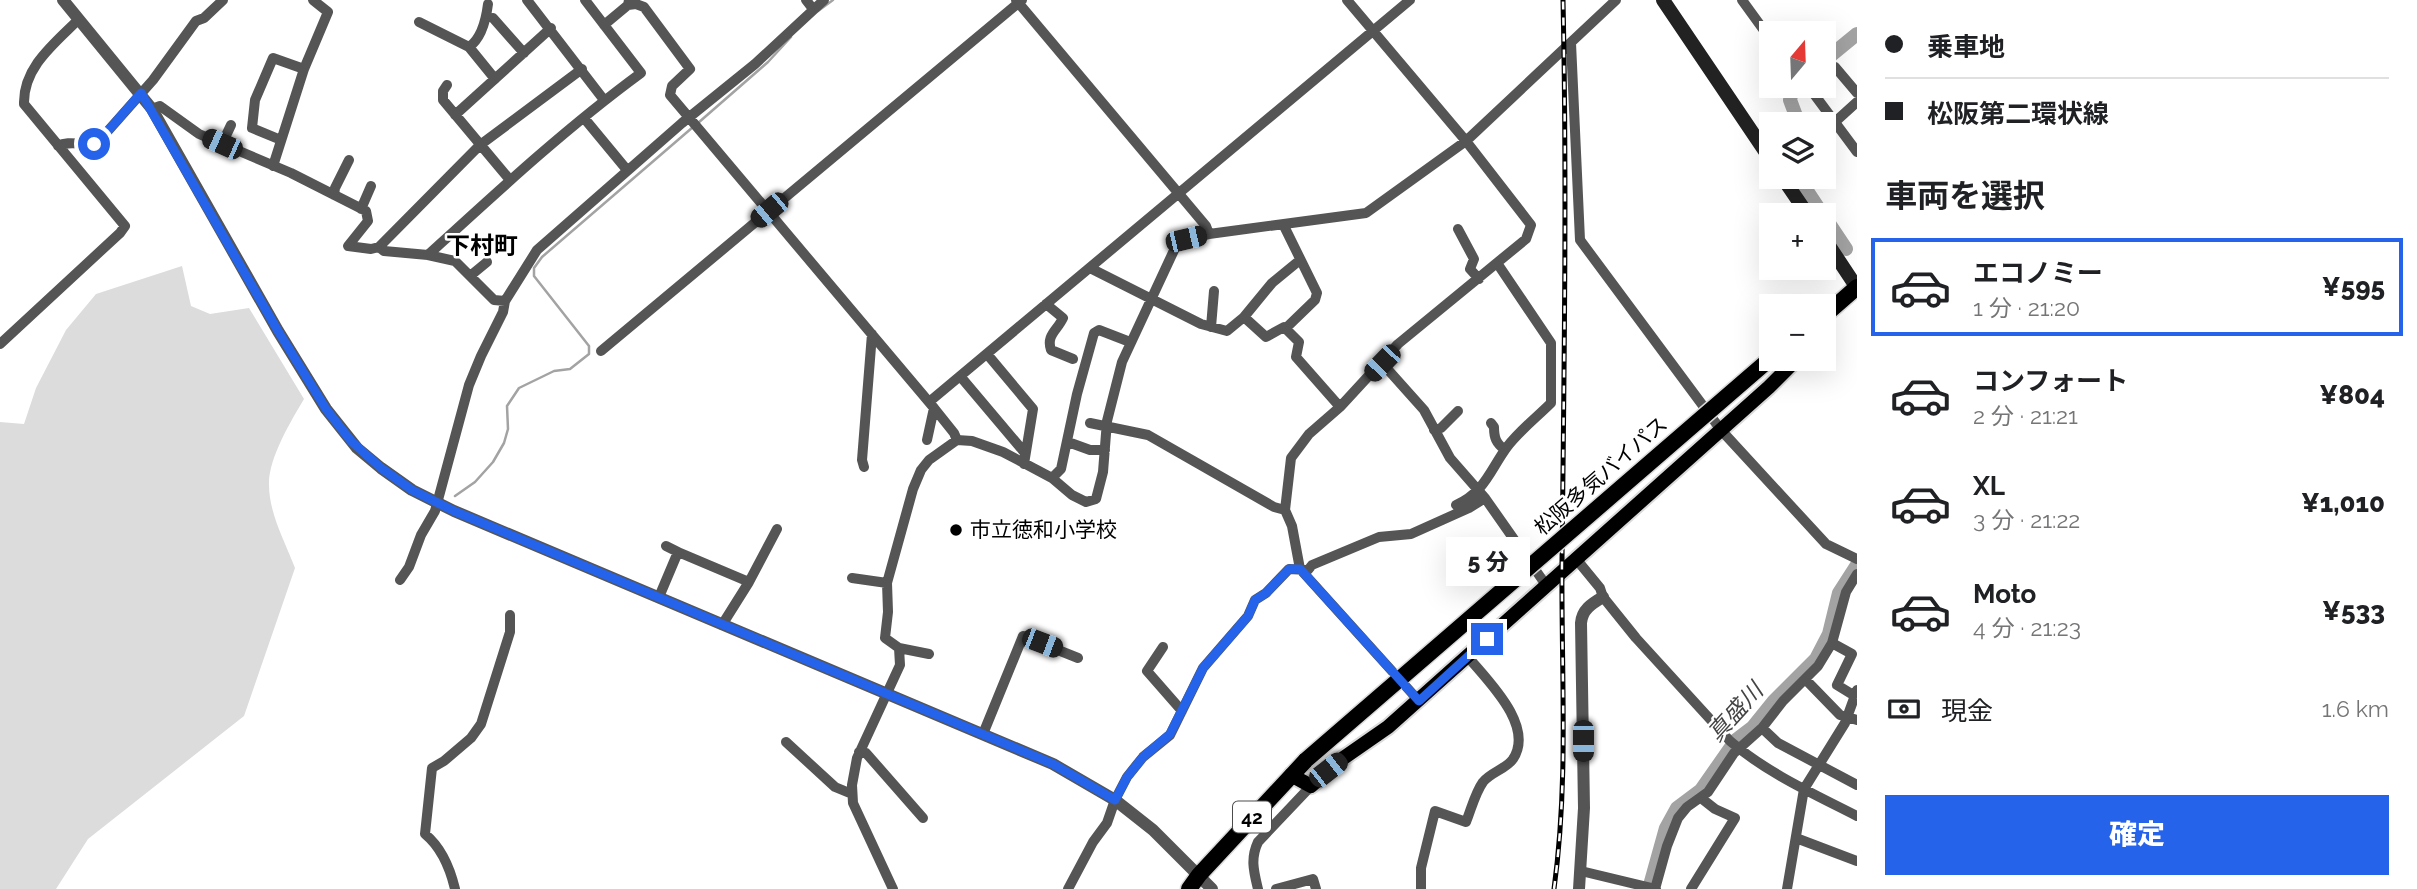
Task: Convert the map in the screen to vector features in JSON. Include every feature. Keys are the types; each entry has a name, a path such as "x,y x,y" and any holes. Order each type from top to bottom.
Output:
{"highway":[{"path":"1836,306 1857,288"},
{"name":"松阪多気バイパス","path":"1189,889 1306,760 1759,368"}],"main road":[{"path":"1663,0 1759,142"},
{"path":"1836,256 1857,288"},
{"path":"1290,775 1311,786 1342,759 1388,727 1577,560 1784,371"}],"street":[{"path":"63,0 152,109 278,331 326,409 351,441 381,468 412,490 437,503 1053,764 1115,800 1153,830 1212,889"},
{"path":"58,146 67,143 88,146 99,141 141,93 196,21 204,18 223,0"},
{"path":"273,166 304,69 328,12 313,0"},
{"path":"527,0 604,100"},
{"path":"428,256 510,180 604,100 641,73 585,0"},
{"path":"806,0 813,9"},
{"path":"400,580 409,567 421,534 427,527 437,503 469,385 503,312 505,300 537,250 626,170 755,64 824,0"},
{"path":"1347,0 1466,141 1531,225 1526,239 1398,344 1340,407 1309,434 1291,458 1285,510 1292,526 1300,569 1419,701"},
{"path":"927,440 931,405 960,376 1410,0"},
{"path":"960,376 1024,458 1086,502 1096,499 1103,472 1107,421 1122,362 1176,246 1186,239 1209,234 1366,213 1466,141 1616,0"},
{"path":"1742,0 1759,23"},
{"path":"601,351 1019,1 1206,226 1209,234"},
{"path":"604,25 629,2 644,7 690,69 672,86 670,95 769,210 954,433 957,440"},
{"path":"469,47 483,27 488,4"},
{"path":"493,18 524,53"},
{"path":"0,344 125,226 24,104 23,93 38,60 79,19"},
{"path":"419,22 469,47 495,79"},
{"path":"455,115 551,28"},
{"path":"1571,43 1580,240 1721,430 1826,544 1856,559"},
{"path":"281,140 252,128 254,100 273,58 304,69"},
{"path":"1836,68 1857,93"},
{"path":"152,109 160,106 199,134 366,211 368,221 348,246 371,249 379,247 480,145 582,69"},
{"path":"447,85 443,91 443,100 510,180"},
{"path":"1818,98 1829,112"},
{"path":"1857,102 1836,121 1857,152"},
{"path":"584,118 626,170"},
{"path":"222,144 231,125"},
{"path":"334,195 349,160"},
{"path":"361,208 372,186"},
{"path":"1244,317 1266,337 1286,328 1315,300 1317,293 1284,226"},
{"path":"1458,229 1474,259 1470,269 1479,279"},
{"path":"379,247 384,251 455,261 494,300 505,300"},
{"path":"1090,268 1201,324 1227,331 1244,317 1272,283 1300,260"},
{"path":"470,276 487,262"},
{"path":"1068,889 1093,842 1107,823 1127,777 1143,757 1170,734 1203,668 1248,616 1255,600 1266,593 1289,569 1308,570 1312,565 1379,537 1410,534 1469,508 1481,494 1505,450 1551,403 1550,343 1497,263"},
{"path":"1211,327 1214,291"},
{"path":"1046,304 1063,318 1050,336 1051,350 1073,359"},
{"path":"1286,328 1299,342 1296,357 1340,407"},
{"path":"1052,478 1061,469 1077,394 1094,333 1099,330 1130,342"},
{"path":"864,467 862,460 872,334"},
{"path":"987,354 1033,409 1024,458"},
{"path":"1382,363 1424,410 1450,458 1481,494 1546,585"},
{"path":"1434,430 1441,428 1458,411"},
{"path":"1491,423 1494,437 1505,450"},
{"path":"1090,424 1148,435 1273,507 1285,510"},
{"path":"929,654 899,648 885,638 887,583 913,489 922,470 929,460 957,440 972,441 1024,458"},
{"path":"1068,442 1090,450 1105,450"},
{"path":"1456,505 1481,494"},
{"path":"722,625 777,529"},
{"path":"666,546 749,582"},
{"path":"659,597 678,552"},
{"path":"1577,560 1600,588 1602,597 1736,746 1804,789 1857,816"},
{"path":"1581,871 1652,888 1675,824 1687,807 1701,798 1736,746 1762,727 1783,701 1818,666 1832,643 1846,592 1857,574"},
{"path":"852,578 887,583"},
{"path":"1579,889 1584,794 1581,623 1588,607 1602,597"},
{"path":"455,889 436,842 425,834 432,768 471,738 481,724 510,632 510,614"},
{"path":"983,734 1023,636 1078,658"},
{"path":"1787,889 1804,789 1851,719 1856,692 1850,693 1837,685 1852,654 1832,643"},
{"path":"1163,647 1147,671 1176,708 1182,711"},
{"path":"893,889 853,803 852,785 859,752 900,665 899,648"},
{"path":"1421,889 1421,868 1435,811 1466,822 1483,782 1512,762 1518,750 1519,735 1513,715 1468,657"},
{"path":"1806,680 1840,715 1851,719"},
{"path":"1762,727 1778,743 1857,785"},
{"path":"786,742 835,787 852,794"},
{"path":"859,752 866,753 923,818"},
{"path":"1258,889 1253,869 1258,842 1311,786"},
{"path":"1691,889 1735,818 1715,809 1701,798"},
{"path":"1796,838 1857,861"},
{"path":"1276,889 1313,879 1316,889"}],"shaded area":[{"path":"182,266 191,306 210,314 249,308 304,399 276,452 269,485 275,517 295,568 244,716 88,839 56,889 0,889 0,422 24,424 36,388 66,330 96,294"}],"waterway":[{"path":"818,11 833,0"},
{"name":"真盛川","path":"1836,51 1857,34"},
{"path":"698,123 768,62 791,37"},
{"name":"真盛川","path":"1790,98 1794,112"},
{"path":"455,496 475,482 493,462 504,443 508,429 507,406 519,388 554,371 570,369 589,354 589,346 534,276 534,268 542,257 693,127"},
{"name":"真盛川","path":"1806,189 1815,203"},
{"name":"真盛川","path":"1836,234 1846,249"},
{"name":"真盛川","path":"1649,889 1666,828 1677,808 1701,790 1736,740 1753,727 1774,701 1816,659 1829,634 1839,593 1857,565"}],"railway":[{"path":"1554,889 1563,766 1563,0"}],"place":[{"name":"市立徳和小学校","path":"956,530"}],"district":[{"name":"下村町","path":"482,246"}],"route":[{"path":"94,144 141,93 326,409 357,447 412,490 454,511 1053,764 1115,800 1127,777 1143,757 1170,734 1203,668 1248,616 1255,600 1266,593 1289,569 1300,569 1419,701 1487,639"}]}
